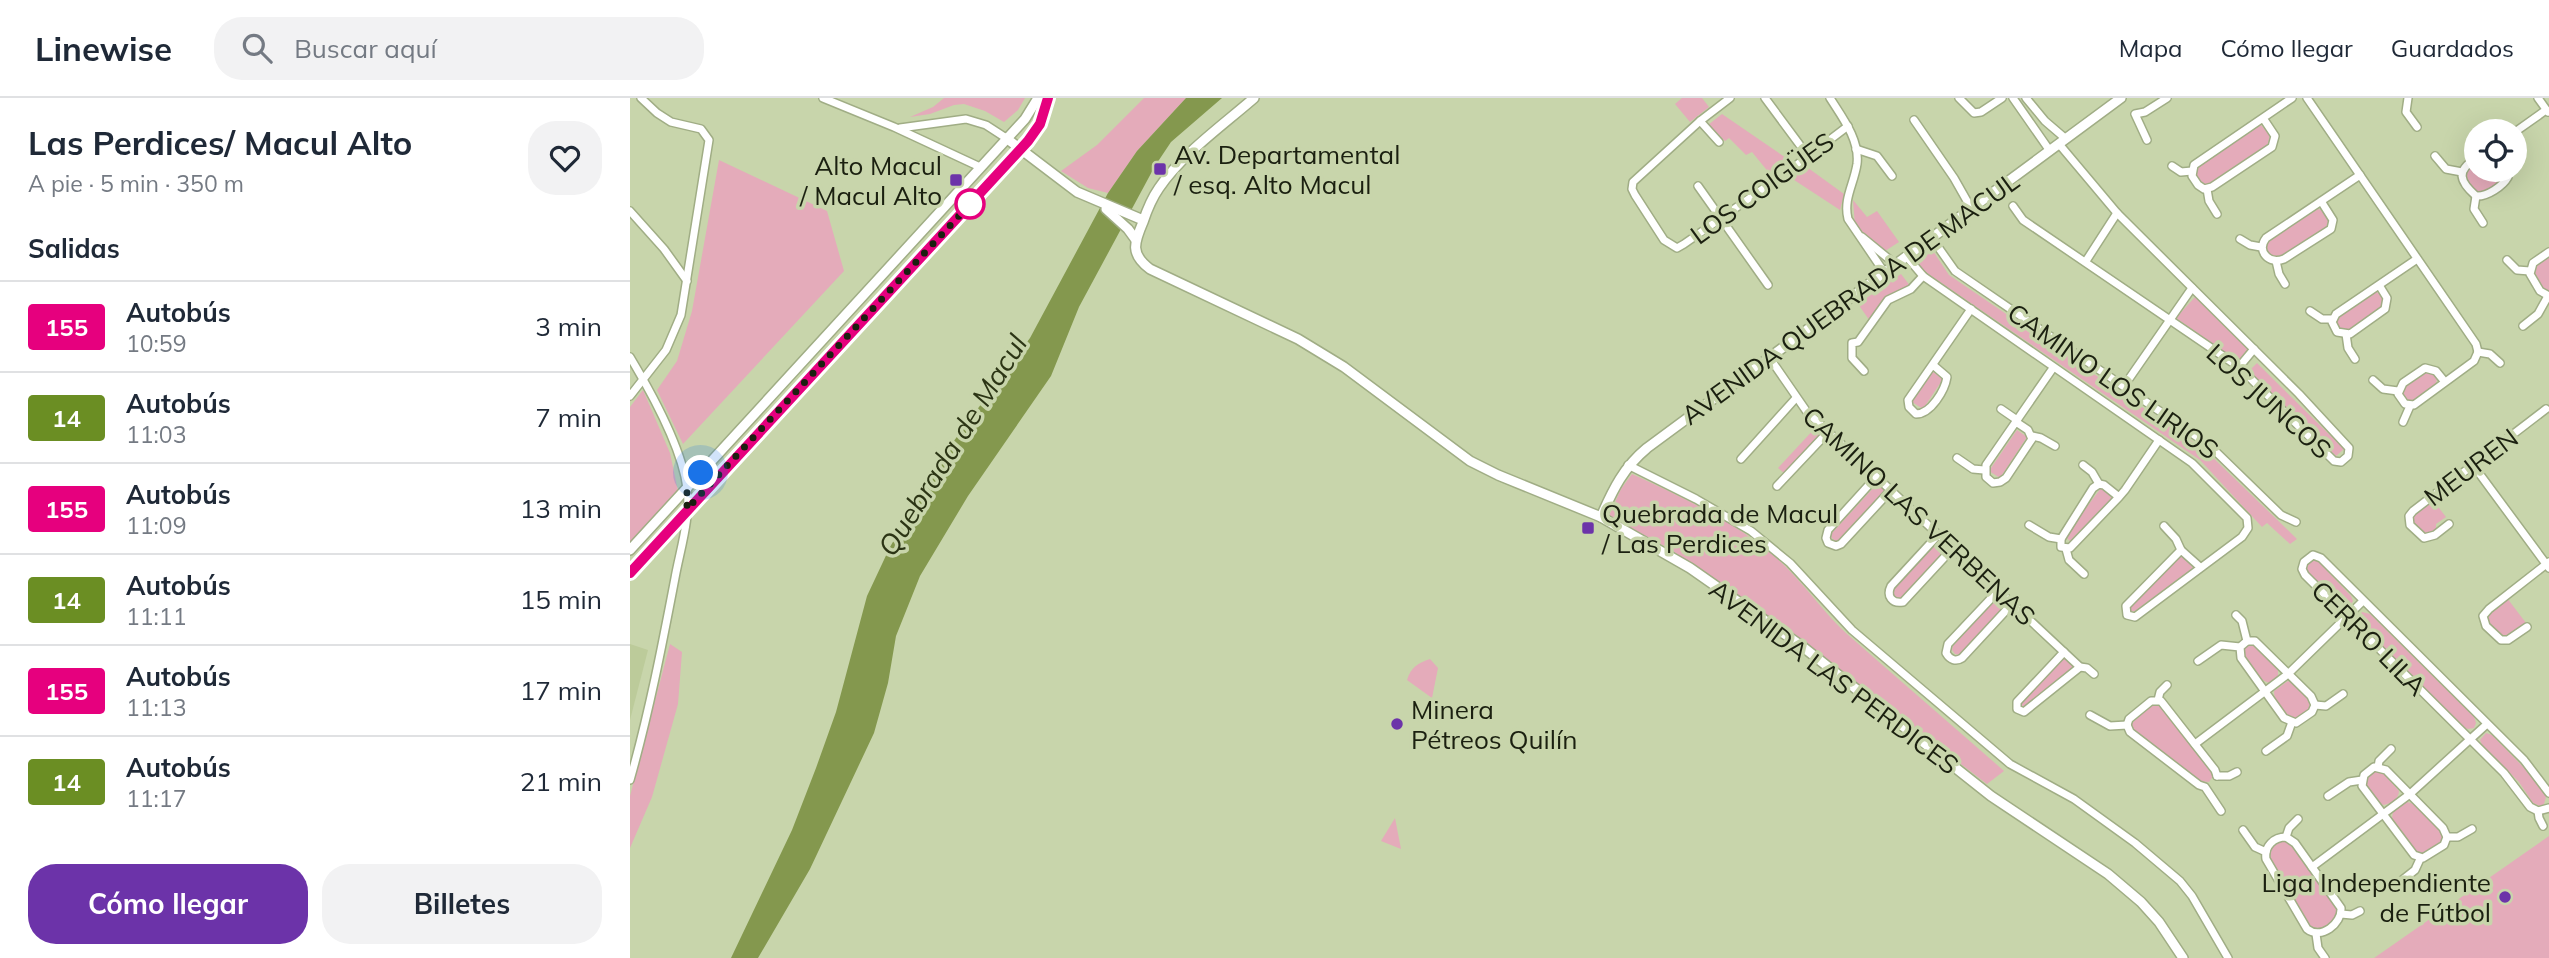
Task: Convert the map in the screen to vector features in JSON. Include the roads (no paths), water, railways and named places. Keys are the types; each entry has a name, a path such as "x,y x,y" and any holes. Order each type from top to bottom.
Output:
{"street":[{"path":"630,396 659,361 681,316 709,140 701,129 671,122 641,98"},
{"path":"823,98 980,166"},
{"path":"630,550 1031,111 1038,98"},
{"path":"630,573 1038,129 1048,98"},
{"path":"1136,240 1152,200 1172,171 1254,98"},
{"name":"LOS COIGÜES","path":"1730,98 1638,176 1632,189 1664,240 1677,248 1848,126"},
{"path":"1765,98 1808,156"},
{"path":"1830,98 1848,126 1856,149 1857,162 1845,209 1853,230 1884,272"},
{"path":"1959,98 1974,113 2002,98"},
{"path":"2013,98 2050,151"},
{"name":"LOS JUNCOS","path":"2012,206 2023,220 2239,367 2334,461 2341,462 2348,456 2348,448 2254,349 2117,213 2026,98"},
{"name":"AVENIDA QUEBRADA DE MACUL","path":"1601,517 1628,465 1656,441 2121,98"},
{"path":"2147,140 2135,114 2150,110 2167,98"},
{"path":"2207,189 2193,179 2192,171 2199,162 2292,98"},
{"path":"2307,98 2476,344 2478,352 2474,362 2417,404 2410,406"},
{"path":"2409,98 2406,113 2417,127"},
{"path":"2527,125 2548,112 2538,98"},
{"path":"2207,189 2274,144 2275,136 2263,118"},
{"path":"894,127 916,127 966,119 986,125 1064,184 1100,204 1143,220"},
{"path":"1914,120 1971,208"},
{"path":"1700,121 1719,142"},
{"path":"1856,149 1877,156 1892,176"},
{"path":"2435,156 2449,171 2462,172"},
{"path":"2172,166 2181,172 2192,171"},
{"path":"2464,168 2463,180 2476,196 2475,211 2483,223"},
{"path":"2262,247 2270,235 2360,175"},
{"path":"2476,196 2484,196 2506,182"},
{"path":"1698,186 1768,285"},
{"path":"2207,189 2209,201 2217,214"},
{"path":"2262,247 2266,256 2276,261 2284,260 2331,229 2333,220 2321,201"},
{"name":"AVENIDA LAS PERDICES","path":"1100,204 1124,225 1136,240 1136,254 1150,269 1225,303 1319,351 1470,461 1601,517 1690,568 1803,647 1991,796 2108,874 2141,902 2159,922 2183,958"},
{"path":"630,211 664,249 687,281"},
{"path":"2086,261 2117,213"},
{"path":"1853,230 1895,264"},
{"name":"CAMINO LOS LIRIOS","path":"1931,237 1955,271 2209,445 2281,515 2296,522"},
{"path":"2240,239 2250,245 2262,247"},
{"path":"2523,326 2541,311 2548,296 2532,281 2530,271 2533,263 2549,253"},
{"path":"1906,256 1923,276 2198,468 2245,515 2248,524 2242,537 2135,617 2127,615 2127,605 2181,550"},
{"path":"2379,285 2387,298 2387,305 2382,312 2346,334 2337,332 2333,319 2336,314 2417,259"},
{"path":"2507,260 2517,270 2530,271"},
{"path":"2276,261 2279,274 2286,284"},
{"path":"1864,371 1852,358 1852,343 1858,341 1888,300 1911,289 1923,276"},
{"path":"2124,386 2192,288"},
{"path":"1933,365 1947,377 1946,384 1927,411 1916,414 1909,407 1908,400 1972,309"},
{"path":"2310,312 2318,318 2333,319"},
{"path":"2346,334 2348,348 2355,359"},
{"path":"2239,367 2254,349"},
{"path":"2478,352 2490,354 2500,363"},
{"path":"630,357 663,421 684,473 687,509 658,666 630,780"},
{"name":"CAMINO LAS VERBENAS","path":"1769,357 1796,398 1828,432 2080,667 2087,668 2094,674"},
{"path":"2032,436 2004,481 1997,483 1986,477 1984,470 2053,368"},
{"path":"2410,406 2400,398 2398,391 2403,383 2425,368 2436,371 2445,382"},
{"path":"2373,380 2383,389 2398,391"},
{"path":"1741,459 1796,398"},
{"path":"2403,422 2410,406"},
{"path":"2001,409 2032,436 2055,446"},
{"name":"MEUREN","path":"2449,524 2435,535 2424,538 2412,527 2409,520 2413,511 2548,410"},
{"path":"1777,486 1828,432"},
{"path":"2066,549 2119,497 2159,440"},
{"path":"1957,457 1973,469 1984,470"},
{"name":"AVENIDA LAS PERDICES","path":"1628,465 1712,508 1772,547 1852,630 2010,764 2082,804 2135,843 2180,881 2192,896 2228,958"},
{"path":"2473,465 2548,565 2488,609 2483,616 2486,626 2501,640 2508,640 2527,627"},
{"path":"2083,466 2092,472 2099,484 2119,497"},
{"path":"1876,477 1828,530 1828,543 1836,546 1841,544 1891,490"},
{"path":"2084,575 2069,560 2066,549 2060,545 2061,539 2093,488 2099,484"},
{"path":"2029,525 2049,537 2061,539"},
{"path":"2164,526 2176,539 2181,550 2200,567"},
{"path":"1938,535 1891,586 1891,599 1896,603 1903,602 1953,548"},
{"name":"CERRO LILA","path":"2543,826 2539,811 2532,808 2511,781 2305,575 2302,569 2304,562 2310,556 2319,556 2524,760 2549,793"},
{"path":"1998,591 1948,645 1946,653 1950,659 1962,658 2012,604"},
{"path":"2195,744 2288,674 2363,601"},
{"path":"2198,662 2221,645 2243,644 2253,640 2311,696 2315,705 2312,712 2302,720 2292,722 2284,718 2241,658 2243,644 2242,621 2236,615"},
{"path":"2064,652 2017,702 2017,709 2024,712 2080,667"},
{"path":"2158,700 2160,692 2167,685"},
{"path":"2315,705 2326,706 2343,694"},
{"path":"2205,787 2213,784 2217,776 2215,770 2165,705 2158,700 2151,701 2129,719 2127,725 2130,733 2205,787 2221,811"},
{"path":"2090,715 2110,726 2127,725"},
{"path":"2266,751 2287,736 2292,722"},
{"path":"2312,867 2410,794 2487,724"},
{"path":"2378,767 2379,761 2391,749"},
{"path":"2328,796 2349,782 2361,780 2371,769 2378,767 2386,771 2443,828 2447,836 2444,845 2420,859 2415,870 2396,885"},
{"path":"2217,776 2228,776 2237,772"},
{"path":"2361,780 2364,789 2414,855 2420,859"},
{"path":"2539,811 2549,808"},
{"path":"2287,837 2289,828 2298,819"},
{"path":"2447,836 2460,837 2472,829"},
{"path":"2243,830 2255,846 2266,852"},
{"path":"2316,934 2324,932 2335,923 2341,914 2339,905 2295,843 2287,837 2279,838 2272,842 2266,852 2266,859 2305,926 2316,934 2317,945 2325,958"},
{"path":"2341,914 2351,915 2360,911"}],"water":[{"name":"Quebrada de Macul","path":"1186,98 1222,98 1171,142 1155,166 1079,307 1051,376 968,496 920,576 896,636 888,683 874,733 810,869 758,958 731,958 792,830 816,768 836,712 867,596 890,547 942,457 1030,338 1108,193 1137,151"}],"place":[{"name":"Av. Departamental / esq. Alto Macul","path":"1160,169"},
{"name":"Alto Macul / Macul Alto","path":"956,180"},
{"name":"Quebrada de Macul / Las Perdices","path":"1588,528"},
{"name":"Minera Pétreos Quilín","path":"1397,724"},
{"name":"Liga Independiente de Fútbol","path":"2505,897"}]}
